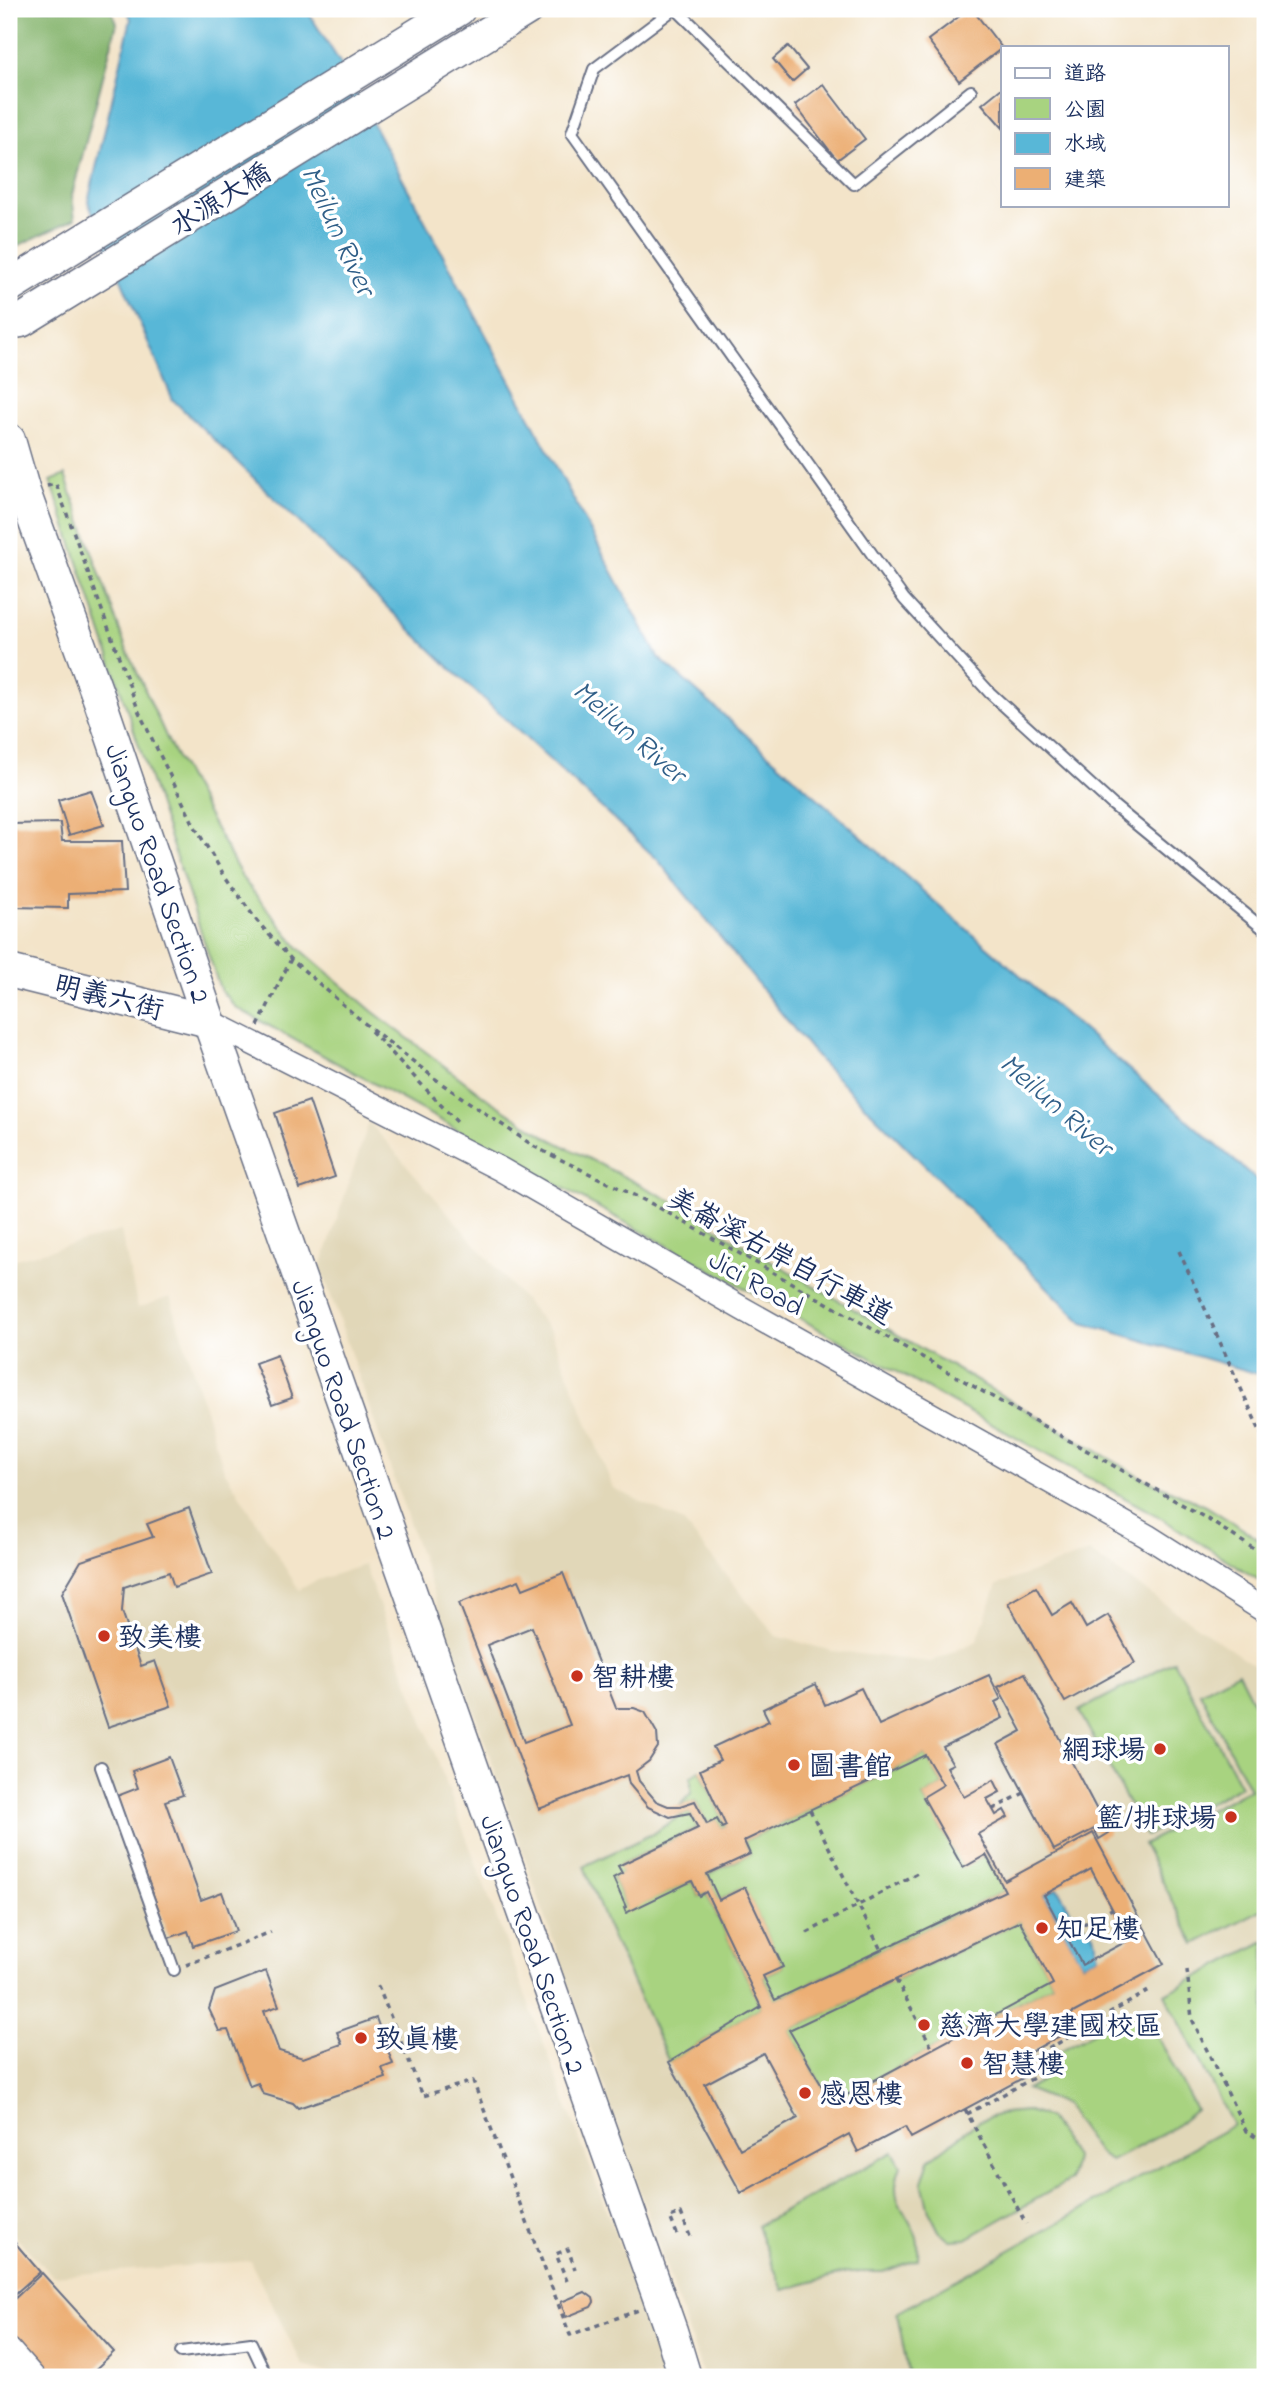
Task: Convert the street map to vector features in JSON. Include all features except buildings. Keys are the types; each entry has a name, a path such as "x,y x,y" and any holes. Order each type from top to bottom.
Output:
{"street":[{"name":"水源大橋","path":"9,286 459,9"},
{"name":"水源大橋","path":"15,322 527,9"},
{"name":"Jianguo Road Section 2","path":"9,440 24,492 100,701 209,1021 685,2377"},
{"name":"明義六街","path":"9,971 209,1021"},
{"name":"Jici Road","path":"209,1021 466,1151 1147,1536 1265,1611"},
{"path":"9,2350 33,2377"}],"lane":[{"path":"971,91 854,184 675,9 594,69 572,133 904,599 990,693 1114,806 1265,930"},
{"path":"101,1767 174,1970"},
{"path":"181,2352 251,2343 267,2377"}],"path":[{"path":"24,492 55,484 139,712 190,815 224,874 257,922 291,959 363,1022 472,1139 466,1151"},
{"path":"250,1042 291,959"},
{"name":"美崙溪右岸自行車道","path":"363,1022 442,1084 535,1147 654,1205 1203,1517 1265,1556"},
{"path":"1179,1251 1265,1442"},
{"path":"993,1809 1024,1794"},
{"path":"810,1810 881,1950"},
{"path":"807,1933 919,1872"},
{"path":"1065,1934 1112,1909"},
{"path":"174,1970 271,1932"},
{"path":"1187,1970 1192,2019 1245,2132 1265,2143"},
{"path":"896,1980 933,2049"},
{"path":"378,1986 423,2096 473,2081 570,2335 660,2302"},
{"path":"1026,2224 966,2111 1039,2075 1031,2059 1150,1990"},
{"path":"677,2234 670,2217 681,2213 691,2239"},
{"path":"567,2281 556,2254 568,2249 575,2269"}],"shaded area":[{"name":"慈濟大學建國校區","path":"369,1122 551,1331 613,1488 683,1522 776,1636 832,1651 931,1662 977,1641 997,1585 1089,1552 1265,1673 1265,2377 704,2377 321,1267"},
{"path":"121,1231 138,1308 170,1297 224,1470 299,1590 315,1581 364,1565 669,2377 342,2377 303,2366 250,2261 53,2276 9,2230 9,1261"}],"green space":[{"path":"9,9 111,9 117,23 72,195 75,219 9,250"},
{"path":"65,475 126,648 169,743 243,879 299,948 372,1011 489,1100 548,1138 680,1205 1141,1477 1206,1506 1265,1543 1265,1584 1156,1515 235,1007 220,989 51,481"},
{"name":"網球場","path":"1174,1661 1241,1786 1146,1836 1079,1711"},
{"name":"籃/排球場","path":"1238,1672 1265,1725 1265,1908 1195,1944 1143,1844 1250,1789 1200,1692"},
{"path":"925,1755 943,1785 923,1797 963,1867 986,1855 1005,1891 775,2000 763,1976 783,1967 744,1887 719,1900 707,1875 750,1854 744,1841"},
{"path":"700,1770 726,1826 722,1828 717,1819 707,1824 695,1801 680,1806 691,1793 691,1777"},
{"path":"690,1813 698,1828 619,1865 622,1873 613,1878 626,1912 692,1881 699,1896 706,1892 761,2007 669,2062 607,1926 584,1866"},
{"path":"1020,1921 1053,1984 832,2103 789,2030"},
{"path":"1265,1941 1265,2377 909,2377 897,2313 1233,2125 1165,1994"},
{"path":"1142,2006 1196,2110 1169,2131 1111,2161 1099,2154 1064,2104 1026,2089 1045,2079 1038,2063"},
{"path":"1028,2111 1049,2118 1075,2158 1070,2180 966,2239 950,2240 939,2231 929,2211 922,2182 929,2160 979,2121 1003,2113"},
{"path":"893,2152 901,2166 897,2178 897,2196 917,2237 918,2259 883,2272 848,2272 783,2290 757,2226"}],"water":[{"name":"Meilun River","path":"127,9 306,9 341,64 658,657 933,900 1265,1187 1265,1376 1083,1323 819,1060 658,860 450,668 173,400 88,202 131,19"},
{"path":"1057,1888 1073,1914 1094,1934 1099,1956 1082,1965 1044,1895"}],"place":[{"name":"致美樓","path":"104,1636"},
{"name":"智耕樓","path":"577,1676"},
{"name":"網球場","path":"1160,1749"},
{"name":"圖書館","path":"794,1765"},
{"name":"籃/排球場","path":"1231,1817"},
{"name":"知足樓","path":"1042,1928"},
{"name":"慈濟大學建國校區","path":"924,2025"},
{"name":"致真樓","path":"361,2038"},
{"name":"智慧樓","path":"967,2063"},
{"name":"感恩樓","path":"805,2093"}]}
